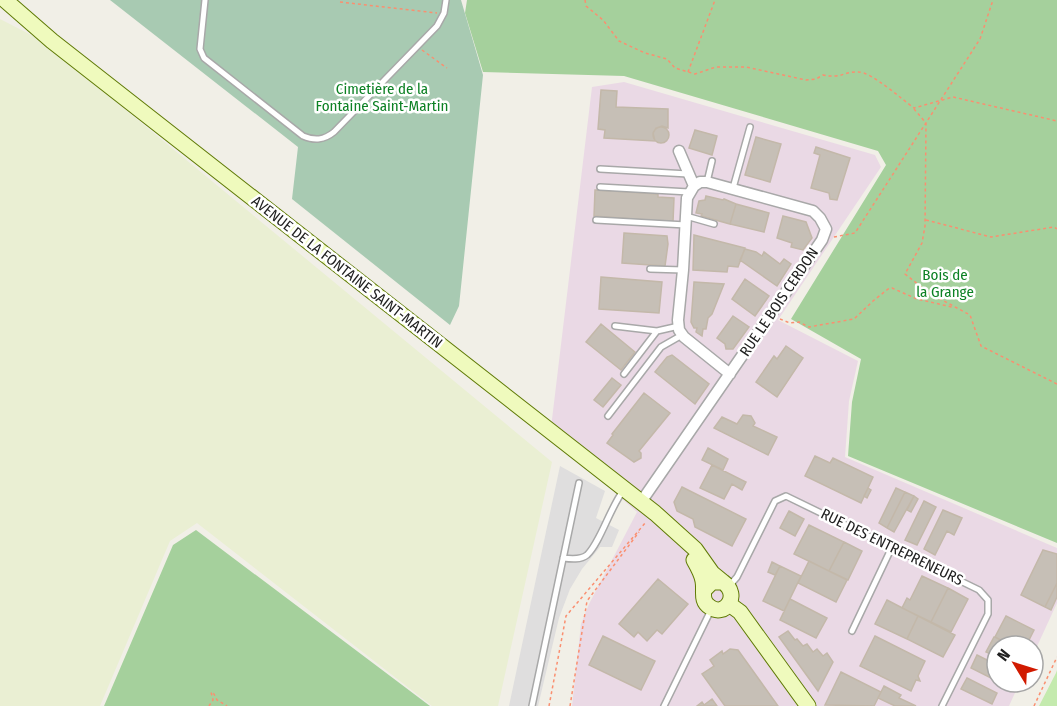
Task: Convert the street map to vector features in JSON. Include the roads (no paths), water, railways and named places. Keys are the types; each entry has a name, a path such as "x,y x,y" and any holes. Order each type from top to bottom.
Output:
{"main road":[{"name":"AVENUE DE LA FONTAINE SAINT-MARTIN","path":"5,0 52,41 641,502 695,549 712,573 726,584"},
{"name":"AVENUE DE LA FONTAINE SAINT-MARTIN","path":"0,5 52,41"},
{"path":"685,541 701,573 705,589 703,598 711,609 721,609 729,604 732,595 726,584 712,582 705,589"},
{"path":"729,604 740,612 808,706"}],"street":[{"path":"679,151 689,174 692,189 686,221 680,330 730,374"},
{"path":"692,189 700,182 707,182"},
{"name":"RUE LE BOIS CERDON","path":"641,502 822,240 826,229 813,211 707,182"}],"lane":[{"path":"204,0 200,49 204,58 300,134 311,139 324,138 334,132 437,26 443,16 446,0"},
{"path":"732,190 750,127"},
{"path":"707,182 712,161"},
{"path":"600,169 689,174"},
{"path":"600,187 692,189"},
{"path":"596,220 686,221 714,224"},
{"path":"650,269 683,270"},
{"path":"615,326 657,331 680,330"},
{"path":"608,416 661,347 680,330"},
{"path":"624,374 657,331"},
{"path":"532,706 579,483"},
{"path":"563,558 575,559 586,556 596,543 615,502 624,490"},
{"name":"RUE DES ENTREPRENEURS","path":"726,584 737,577 775,501 782,497 791,497 980,590 988,600 988,614 942,706"},
{"path":"852,631 892,548"},
{"path":"664,706 711,609"}],"park label":[{"name":"Cimetière de la Fontaine Saint-Martin","path":"382,98"},
{"name":"Bois de la Grange","path":"945,284"}]}
